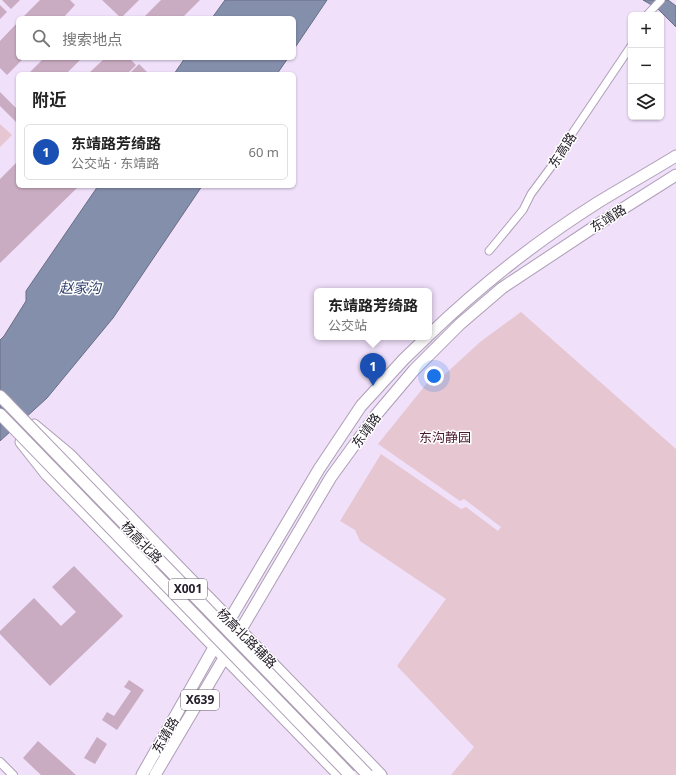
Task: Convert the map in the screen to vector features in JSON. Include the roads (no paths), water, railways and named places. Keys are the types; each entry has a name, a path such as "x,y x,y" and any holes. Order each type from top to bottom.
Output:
{"main road":[{"name":"东靖路","path":"432,332 452,313 523,254 596,204 676,156"},
{"name":"东靖路","path":"155,775 331,478 376,415 414,370 460,324 502,288 676,175"},
{"name":"东靖路","path":"142,775 230,619 319,469 361,406 404,359 424,340"},
{"name":"杨高北路辅路","path":"4,399 70,455 230,619 243,628 381,775"},
{"name":"杨高北路","path":"4,399 368,775"},
{"name":"杨高北路","path":"0,414 350,775"},
{"name":"X001","path":"0,414 47,475 127,556 212,651 225,657 339,775"}],"street":[{"path":"650,12 661,0"},
{"name":"东高路","path":"489,251 523,210 531,194 551,167 630,48"},
{"path":"0,762 13,775"}],"water":[{"path":"225,0 327,0 296,46 296,16 213,16"},
{"path":"643,0 668,0 676,6 676,27 664,15 664,12 661,12"},
{"path":"184,60 287,60 278,72 175,72"},
{"name":"赵家沟","path":"97,188 201,188 113,318 47,398 0,441 0,340 26,301 26,291"}],"place":[{"name":"东靖路芳绮路","path":"373,386"}],"park label":[{"name":"东沟静园","path":"445,437"}]}
